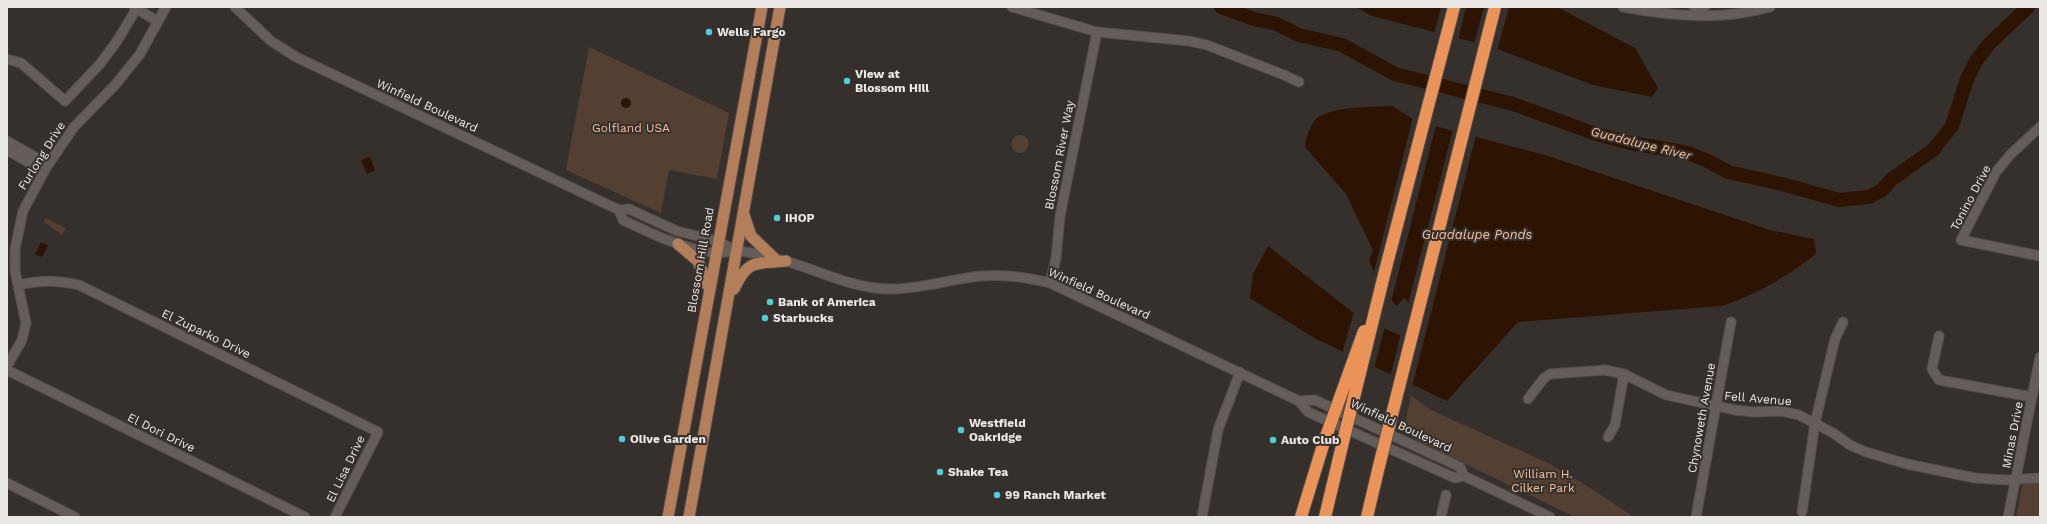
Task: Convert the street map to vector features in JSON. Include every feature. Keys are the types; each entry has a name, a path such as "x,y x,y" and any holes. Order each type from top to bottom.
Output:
{"highway":[{"path":"1325,517 1384,275 1454,7"},
{"path":"1367,517 1495,7"},
{"path":"1301,517 1324,442 1384,275"}],"main road":[{"path":"689,517 780,7"},
{"path":"761,10 766,24 775,31"},
{"name":"Blossom Hill Road","path":"668,517 761,10"},
{"path":"744,214 751,236 774,258"},
{"path":"678,244 698,261 709,288"},
{"path":"728,303 741,273 746,267 754,264 786,261"}],"street":[{"name":"Furlong Drive","path":"7,366 22,340 26,323 15,272 15,249 23,211 46,168 74,126 116,84 140,54 166,7"},
{"name":"Winfield Boulevard","path":"235,7 271,41 296,57 619,210 629,209 677,231 718,241 736,251"},
{"path":"1012,7 1097,32 1189,41 1207,45 1299,82"},
{"path":"1624,7 1677,16 1718,16 1756,11 1770,7"},
{"path":"1694,7 1705,7"},
{"path":"7,59 21,63 65,101 100,64 135,8 157,21"},
{"name":"Blossom River Way","path":"1050,283 1056,258 1060,216 1097,32"},
{"name":"Tonino Drive","path":"2040,127 2010,155 1996,172 1961,240 2040,256"},
{"path":"7,141 37,158 46,168"},
{"path":"7,150 33,165 46,168"},
{"name":"Winfield Boulevard","path":"619,210 623,220 678,244 716,253 736,251 774,258 832,278 862,286 910,288 981,276 1004,275 1050,283 1299,401 1308,412 1455,478 1464,476 1550,517"},
{"name":"El Zuparko Drive","path":"18,285 34,281 58,280 79,285 378,432"},
{"name":"Chynoweth Avenue","path":"1696,517 1732,322"},
{"path":"1802,512 1815,423 1835,339 1843,322"},
{"path":"1939,336 1932,369 1939,380 2032,397"},
{"name":"Minas Drive","path":"2008,517 2040,357"},
{"name":"El Dori Drive","path":"7,370 305,517"},
{"name":"Fell Avenue","path":"1528,399 1544,378 1550,374 1605,370 1624,374 1666,395 1716,407 1753,412 1781,411 1799,415 1815,423 1850,445 1866,452 1901,462 1975,478 2016,480 2040,478"},
{"path":"1202,517 1218,430 1240,372"},
{"path":"1608,437 1615,425 1624,374"},
{"name":"Winfield Boulevard","path":"1299,401 1315,400 1402,439 1460,467 1464,476"},
{"name":"El Lisa Drive","path":"335,517 378,432"},
{"path":"7,483 74,517"},
{"path":"1441,517 1446,495"}],"green space":[{"name":"Golfland USA","path":"589,47 729,113 717,179 669,170 661,213 566,170"},
{"path":"1016,135 1024,135 1029,140 1027,151 1024,153 1016,153 1011,148 1011,140"},
{"path":"45,218 66,228 62,235 44,222"},
{"name":"William H. Cilker Park","path":"1411,396 1431,410 1550,464 1634,517 1575,517 1416,440 1404,428"},
{"path":"2023,481 2040,484 2040,517 2016,517"}],"water":[{"path":"1356,7 1557,7 1635,48 1658,88 1652,97 1593,85 1489,46 1372,16"},
{"path":"624,98 628,98 630,99 630,107 624,108 621,105 621,101"},
{"name":"Guadalupe Ponds","path":"1392,106 1416,121 1548,156 1770,230 1814,239 1816,254 1794,270 1759,291 1722,306 1518,322 1447,401 1316,339 1250,298 1253,274 1268,246 1360,318 1411,340 1425,336 1425,330 1421,320 1408,302 1404,298 1397,306 1379,287 1369,260 1373,250 1346,194 1305,147 1312,124 1322,115 1347,108"},
{"path":"370,157 375,170 367,174 361,160"},
{"path":"41,242 48,245 42,257 35,254"}],"pier":[{"path":"1441,7 1466,7 1458,40 1434,34"},
{"path":"1484,7 1509,7 1497,51 1474,44"},
{"path":"1413,117 1436,125 1391,302 1378,288 1373,276"},
{"path":"1453,129 1476,135 1412,387 1390,377 1401,333 1411,338 1423,335 1423,327 1408,304"},
{"path":"1354,311 1361,316 1385,326 1374,369 1342,354"}],"waterway":[{"name":"Guadalupe River","path":"1221,7 1254,19 1277,24 1299,35 1342,45 1395,74 1513,104 1596,134 1631,143 1688,153 1706,160 1728,172 1782,184 1839,200 1869,197 1882,190 1892,179 1933,150 1952,126 1967,79 1976,61 1989,44 2028,7"}],"place":[{"name":"Wells Fargo","path":"709,32"},
{"name":"View at Blossom Hill","path":"847,81"},
{"name":"IHOP","path":"777,218"},
{"name":"Bank of America","path":"770,302"},
{"name":"Starbucks","path":"765,318"},
{"name":"Westfield Oakridge","path":"961,430"},
{"name":"Olive Garden","path":"622,439"},
{"name":"Auto Club","path":"1273,440"},
{"name":"Shake Tea","path":"940,472"},
{"name":"99 Ranch Market","path":"997,495"}]}
